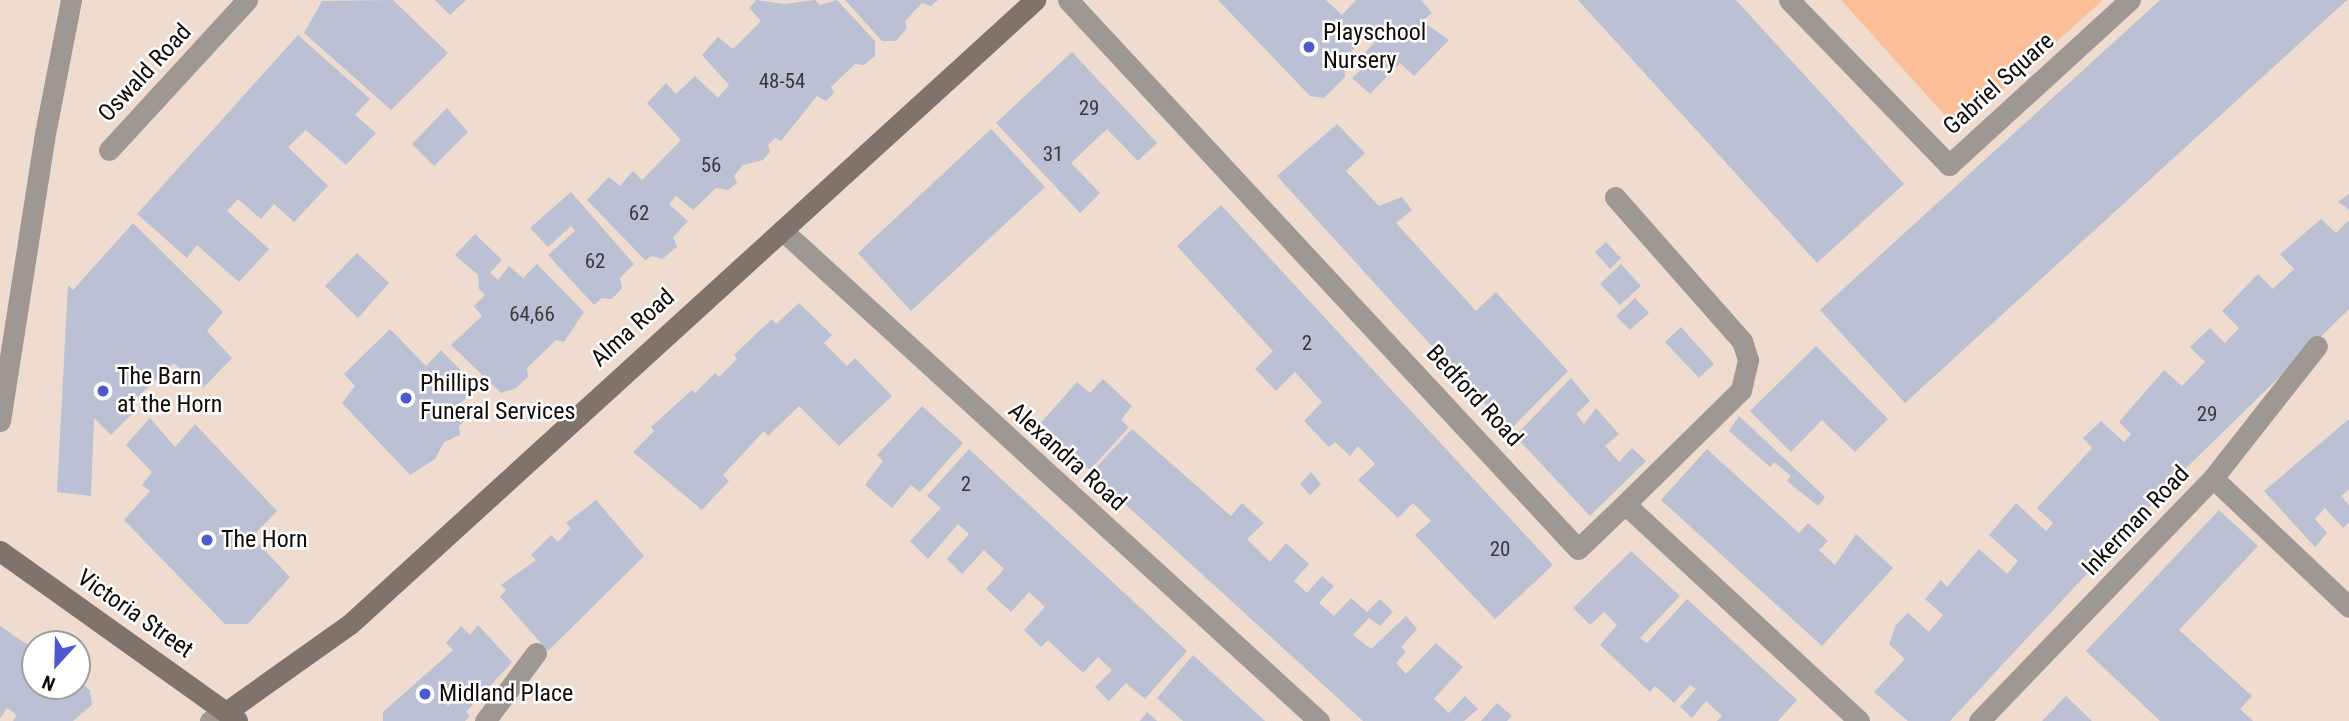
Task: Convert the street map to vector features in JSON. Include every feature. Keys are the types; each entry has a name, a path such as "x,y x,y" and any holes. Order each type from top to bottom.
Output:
{"main road":[{"name":"Alma Road","path":"225,718 331,640 1035,0"},
{"name":"Victoria Street","path":"0,551 225,718"}],"street":[{"path":"0,421 41,151 71,0"},
{"name":"Oswald Road","path":"109,150 247,0"},
{"name":"Bedford Road","path":"1068,0 1578,549 1625,504"},
{"name":"Gabriel Square","path":"1788,0 1949,165 2130,0"},
{"path":"1615,197 1742,341 1748,360 1741,390 1625,504 1859,721"},
{"name":"Alexandra Road","path":"782,230 1319,721"},
{"name":"Inkerman Road","path":"1979,721 2213,478 2316,346"},
{"path":"2213,478 2349,607"},
{"path":"485,721 536,653"}],"shaded area":[{"path":"1841,0 2103,0 1958,130"}],"building":[{"path":"393,0 448,53 391,110 304,33 322,1"},
{"path":"435,0 466,0 450,15"},
{"path":"756,0 784,4 815,0 820,5 837,0 875,41 875,56 864,65 855,64 831,87 834,93 826,101 817,96 781,141 775,138 768,145 770,152 763,160 743,165 734,176 737,183 728,190 716,188 693,210 676,196 669,204 688,221 673,237 677,247 662,259 652,256 645,260 587,200 609,177 620,186 633,171 642,180 681,140 647,103 666,83 676,94 695,76 718,98 729,85 702,55 718,37 733,49 761,21 749,8"},
{"path":"845,0 938,0 931,6 922,3 905,21 907,28 896,41 882,41"},
{"name":"Playschool Nursery","path":"1218,0 1326,0 1342,15 1356,0 1421,0 1432,13 1422,21 1449,40 1414,76 1400,63 1370,94 1352,78 1368,63 1363,55 1378,38 1371,31 1344,59 1345,77 1324,98 1310,96"},
{"path":"1578,0 1736,0 1904,184 1817,263"},
{"path":"2160,0 2347,0 1905,403 1820,310"},
{"path":"298,35 370,99 355,115 376,133 346,165 306,130 288,147 328,186 294,222 274,204 261,219 238,199 227,211 269,249 239,282 197,245 187,258 137,214"},
{"path":"1072,52 1157,143 1138,161 1107,129 1071,163 1100,193 1080,213 996,123"},
{"path":"447,108 468,132 434,166 412,144"},
{"path":"1337,124 1365,153 1346,171 1379,206 1402,197 1412,210 1396,223 1476,311 1496,292 1568,371 1509,431 1277,176"},
{"path":"991,129 1045,187 911,311 858,253"},
{"path":"571,192 634,264 620,278 622,288 612,299 602,298 594,305 548,255 575,231 571,226 548,247 530,228"},
{"path":"2349,194 2349,210 2338,202"},
{"path":"1221,205 1553,565 1495,619 1415,535 1431,521 1413,503 1398,518 1358,480 1375,464 1358,446 1350,456 1335,442 1329,447 1304,421 1322,402 1295,372 1276,391 1255,369 1273,351 1177,246"},
{"path":"2321,219 2336,233 2349,220 2349,309 2177,477 1950,721 1908,721 1874,692 1905,659 1889,644 1896,625 1908,613 1929,632 1943,615 1925,599 1941,580 1947,587 1979,549 2007,574 2018,561 1989,535 2016,503 2046,531 2053,523 2037,508 2092,448 2083,438 2101,421 2124,442 2131,434 2119,422 2164,370 2182,386 2205,362 2190,347 2210,328 2225,343 2239,328 2222,311 2258,274 2273,289 2294,269 2280,254"},
{"path":"133,223 223,312 207,331 232,358 203,388 174,363 128,406 134,412 111,435 94,418 91,496 57,492 68,285 73,290"},
{"path":"475,234 502,260 490,273 498,280 509,266 523,278 537,264 584,312 564,342 556,340 527,368 528,377 516,388 501,393 451,345 482,316 474,306 485,295 479,289 478,275 455,255"},
{"path":"1606,242 1621,258 1610,269 1595,252"},
{"path":"357,253 389,283 358,318 325,286"},
{"path":"1621,264 1641,286 1620,305 1600,284"},
{"path":"1635,298 1649,313 1630,330 1616,316"},
{"path":"799,303 832,335 824,343 847,366 855,358 892,396 839,446 799,406 768,436 764,431 723,475 729,481 702,510 633,452 654,431 651,427 692,390 695,393 715,373 719,377 737,359 734,355 772,319 776,324"},
{"path":"1681,327 1714,364 1699,378 1665,342"},
{"name":"Phillips Funeral Services","path":"390,329 426,366 441,350 477,387 459,405 470,415 459,426 460,435 444,442 435,459 410,475 342,403 355,386 344,374"},
{"path":"1816,346 1888,419 1855,452 1822,420 1791,452 1750,411"},
{"path":"1571,378 1590,401 1576,414 1584,424 1596,408 1619,434 1605,446 1619,462 1632,448 1646,461 1590,516 1515,436"},
{"path":"1103,379 1132,406 1121,420 1129,427 1090,470 1038,426 1077,382 1090,393"},
{"path":"922,406 963,443 920,492 911,485 892,508 865,485 883,461 877,455"},
{"path":"1739,416 1825,497 1818,506 1787,481 1791,476 1774,462 1770,467 1729,431"},
{"path":"150,418 175,447 195,424 277,511 252,537 290,577 248,624 225,624 124,520 150,491 142,485 152,472 126,445"},
{"path":"2349,419 2349,489 2341,496 2349,505 2349,522 2343,528 2325,508 2315,519 2327,533 2315,547 2264,491"},
{"path":"1132,429 1231,516 1242,503 1264,523 1247,539 1270,562 1286,543 1309,564 1294,581 1307,593 1322,576 1334,586 1319,603 1334,616 1351,598 1367,612 1380,599 1393,612 1380,626 1369,618 1353,635 1371,649 1406,616 1417,629 1401,647 1406,652 1396,663 1406,674 1436,643 1463,667 1434,699 1449,713 1465,696 1478,709 1464,721 1363,721 1091,473"},
{"path":"969,449 1187,651 1145,699 1126,683 1109,701 1095,687 1112,670 1098,657 1083,673 1048,640 1041,647 1024,630 1045,607 1029,592 1011,612 986,589 1004,569 984,550 962,574 947,559 969,534 958,524 928,559 910,541 941,508 927,496"},
{"path":"1707,449 1799,533 1808,523 1828,541 1819,550 1835,565 1856,534 1893,568 1822,646 1661,500"},
{"path":"1311,472 1321,484 1310,495 1300,484"},
{"path":"596,500 644,556 548,651 500,597 506,590 501,585 536,560 531,555 551,535 558,542 571,528 566,523"},
{"path":"2219,510 2258,546 2179,630 2252,696 2240,709 2253,721 2160,721 2086,651"},
{"path":"1631,551 1680,596 1640,638 1647,643 1687,599 1797,700 1778,721 1717,721 1722,716 1706,701 1692,718 1680,707 1696,689 1690,685 1674,703 1655,686 1650,692 1600,645 1617,625 1604,612 1590,625 1573,608"},
{"path":"478,625 512,662 466,712 470,716 465,721 383,721 383,712 453,650 446,643 461,626 470,635"},
{"path":"0,626 21,640 21,700 91,700 91,698 92,705 73,721 13,721 17,715 7,708 0,719"},
{"path":"1193,655 1265,721 1183,721 1157,698"},
{"path":"2066,696 2092,721 2042,721"},
{"path":"1497,703 1512,716 1507,721 1481,721"},
{"path":"1147,712 1157,721 1140,721"}],"place":[{"name":"Playschool Nursery","path":"1309,47"},
{"name":"The Barn at the Horn","path":"103,391"},
{"name":"Phillips Funeral Services","path":"406,398"},
{"name":"The Horn","path":"207,540"},
{"name":"Midland Place","path":"425,694"}]}
